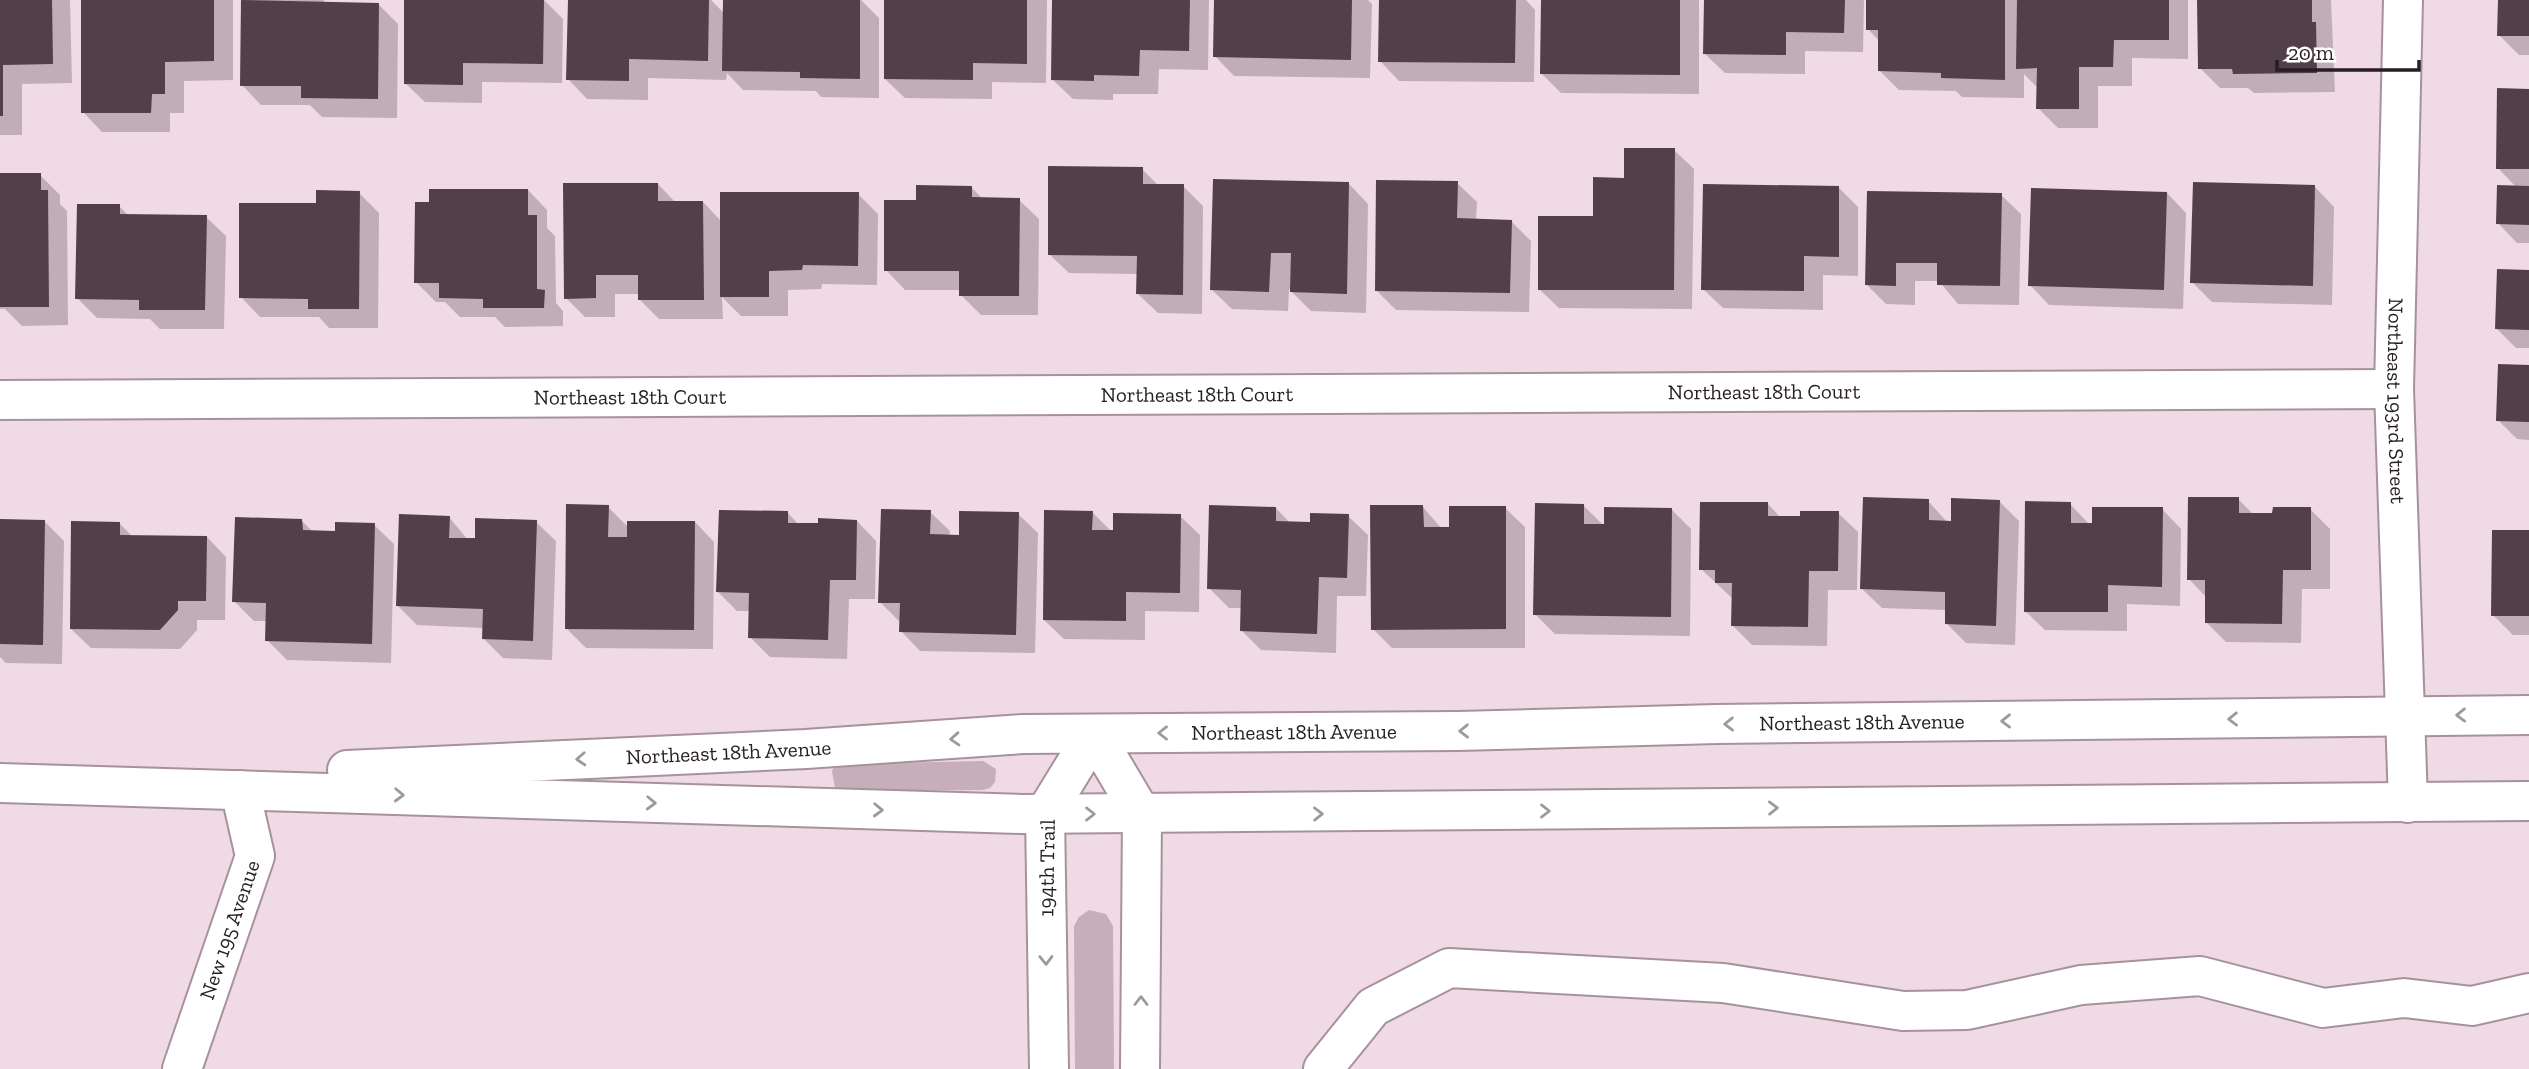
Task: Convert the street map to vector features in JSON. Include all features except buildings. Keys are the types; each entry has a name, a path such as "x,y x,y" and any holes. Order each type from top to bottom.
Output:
{"street":[{"name":"Northeast 193rd Street","path":"2403,0 2394,389 2408,803"},
{"name":"Northeast 18th Court","path":"0,400 2394,389"},
{"name":"Northeast 18th Avenue","path":"62,784 806,749 1023,734 1458,731 1717,724 2529,715"},
{"name":"194th Trail","path":"1049,1069 1045,814 1094,734"},
{"path":"1094,734 1142,815 1140,1069"},
{"name":"Northeast 18th Avenue","path":"0,783 1142,815 2529,801"},
{"name":"New 195 Avenue","path":"182,1069 255,856 240,790"},
{"path":"1323,1069 1373,1007 1449,968 1723,983 1903,1011 1967,1010 2081,985 2200,976 2323,1007 2404,998 2472,1006 2529,993"}],"shaded area":[{"path":"983,761 996,769 995,782 990,788 983,790 845,791 835,788 832,771 836,764"},
{"path":"1089,910 1106,914 1113,926 1114,1069 1075,1069 1074,926 1079,917"}]}
